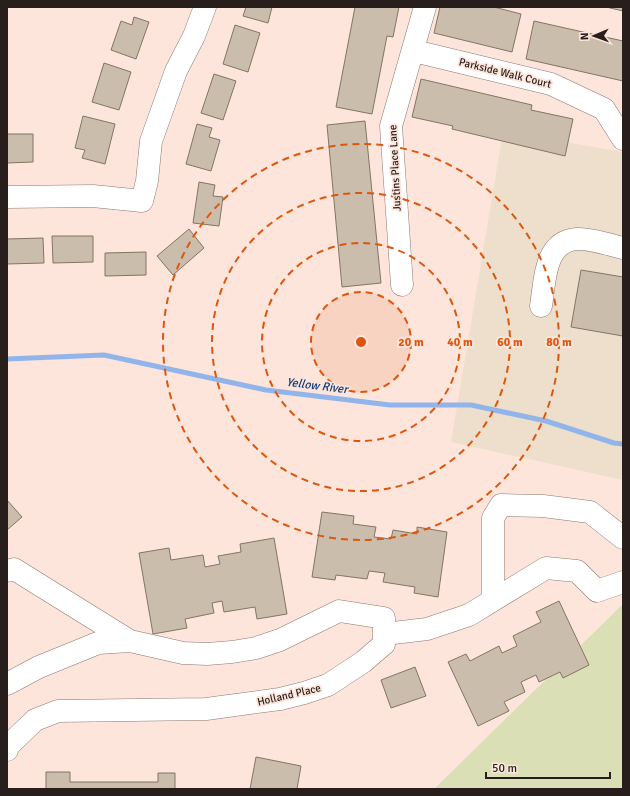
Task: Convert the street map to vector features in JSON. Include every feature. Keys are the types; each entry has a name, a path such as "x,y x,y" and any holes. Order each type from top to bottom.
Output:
{"street":[{"path":"7,197 93,196 142,200 147,181 151,141 176,71 194,36 206,7"},
{"name":"Justins Place Lane","path":"402,285 391,126 414,51 425,7"},
{"name":"Parkside Walk Court","path":"414,51 552,84 604,109 623,139"},
{"path":"541,306 550,257 557,246 565,241 578,239 623,248"},
{"path":"494,599 493,518 501,505 543,506 590,512 623,538"},
{"path":"7,684 39,667 98,643 130,641 182,653 207,654 232,652 256,648 280,640 339,611 384,618 384,634 427,630 469,615 546,568 577,571 597,591 623,582"},
{"path":"7,571 14,569 130,641"},
{"name":"Holland Place","path":"7,750 8,746 35,720 58,711 173,710 225,707 280,699 328,686 363,662 384,644 384,634"}],"shaded area":[{"path":"503,131 623,152 623,480 451,442"}],"green space":[{"path":"623,604 623,789 434,789"}],"building":[{"path":"246,7 272,7 268,23 243,16"},
{"path":"355,7 399,7 393,37 387,36 372,114 336,107"},
{"path":"440,7 494,7 521,14 512,52 434,33"},
{"path":"606,7 623,7 623,11"},
{"path":"134,17 149,22 136,59 111,50 121,21 132,25"},
{"path":"534,21 623,41 623,81 526,59"},
{"path":"235,25 260,33 248,72 223,64"},
{"path":"104,63 131,72 119,110 92,102"},
{"path":"214,74 236,81 223,120 201,113"},
{"path":"421,79 532,105 531,110 573,119 565,156 452,129 453,126 412,117"},
{"path":"83,116 115,124 105,164 82,158 85,150 75,148"},
{"path":"365,121 381,283 342,287 327,125"},
{"path":"197,124 212,128 209,137 220,140 211,171 186,164"},
{"path":"7,134 33,134 33,162 7,163"},
{"path":"199,182 215,185 213,196 223,197 219,226 193,223"},
{"path":"189,229 204,248 173,275 157,256"},
{"path":"52,236 93,236 93,262 53,263"},
{"path":"43,238 44,263 7,264 7,239"},
{"path":"146,252 146,275 105,276 105,253"},
{"path":"581,270 623,277 623,336 571,327"},
{"path":"7,500 22,517 7,530"},
{"path":"322,512 354,516 353,524 376,527 374,537 391,539 393,530 417,534 417,527 447,532 438,597 414,593 415,587 383,582 385,573 369,571 367,579 336,575 335,580 312,577"},
{"path":"274,538 287,614 257,619 255,607 224,612 222,601 212,603 214,613 185,619 187,628 153,634 139,553 169,548 171,560 203,555 205,567 220,564 218,556 241,552 240,544"},
{"path":"559,601 589,665 563,678 560,672 539,682 536,675 521,682 525,692 504,702 509,711 478,726 448,662 466,654 470,661 499,646 502,653 517,646 513,636 541,622 536,612"},
{"path":"415,667 426,696 391,708 381,680"},
{"path":"256,757 301,766 297,789 250,789"},
{"path":"46,772 70,772 70,782 158,782 158,773 175,773 175,789 46,789"}],"waterway":[{"name":"Yellow River","path":"7,359 104,355 266,390 390,405 471,405 546,421 614,443 623,444"}]}
